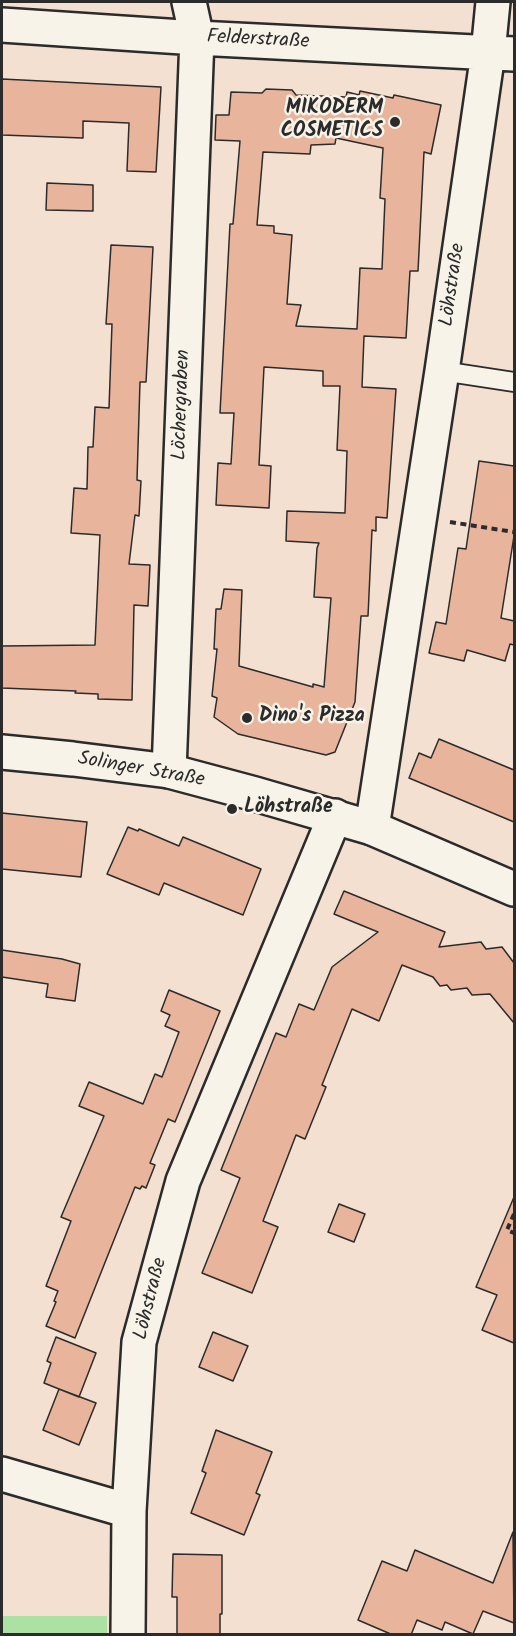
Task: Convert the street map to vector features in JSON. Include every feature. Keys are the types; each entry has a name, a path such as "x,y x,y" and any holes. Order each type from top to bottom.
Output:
{"street":[{"name":"Löchergraben","path":"169,771 197,38 189,2"},
{"name":"Löhstraße","path":"372,828 442,371 501,53 493,2"},
{"name":"Felderstraße","path":"2,25 197,38 501,53"},
{"name":"Solinger Straße","path":"2,752 169,771 372,828 514,889"},
{"name":"Löhstraße","path":"128,1635 129,1511 139,1342 183,1180 334,816"},
{"path":"2,1474 129,1511"}],"lane":[{"path":"442,371 514,382"}],"path":[{"path":"420,517 514,532"},
{"path":"514,1214 507,1230 514,1233"}],"green space":[{"path":"2,1616 107,1616 107,1634 2,1634"}],"building":[{"path":"2,79 161,87 156,172 127,171 129,123 83,121 83,138 2,135"},
{"path":"266,89 292,90 296,95 346,97 347,92 359,95 360,91 393,98 394,95 441,105 431,154 424,152 418,271 410,271 406,338 364,336 362,387 396,389 387,518 376,517 376,531 372,530 368,616 361,616 355,702 335,752 326,755 238,734 214,717 217,698 212,696 217,649 214,649 216,609 221,609 224,589 242,590 239,666 313,687 313,684 324,687 331,598 314,597 319,543 286,541 287,511 345,513 347,451 337,450 340,386 323,386 323,371 264,367 259,465 271,466 269,508 216,505 218,463 231,464 234,413 220,413 230,224 233,224 240,141 215,140 216,115 229,115 231,92 262,93","holes":["336,138 383,148 380,198 385,199 382,269 360,268 357,329 296,326 301,305 287,304 292,235 274,233 274,226 257,225 263,152 310,154 311,145 335,144"]},
{"path":"47,183 93,185 93,211 46,210"},
{"path":"111,245 153,247 146,382 140,382 137,480 141,481 139,516 135,515 129,564 150,565 148,606 134,605 132,700 98,699 98,694 75,693 76,691 2,688 2,646 95,645 100,535 71,533 74,488 87,489 88,447 93,447 95,407 109,408 112,324 106,324"},
{"path":"479,461 514,466 514,536 501,618 514,621 514,645 510,644 505,661 467,650 464,661 429,653 436,622 446,624 458,548 466,549"},
{"path":"439,739 514,770 514,822 409,778 419,753 431,758"},
{"path":"2,813 87,822 81,877 2,869"},
{"path":"128,827 138,831 139,829 179,846 183,837 261,869 243,915 164,883 159,895 107,874"},
{"path":"344,891 445,932 439,947 481,942 486,949 502,947 514,963 514,1023 490,994 472,995 467,988 451,990 447,985 440,986 433,977 402,965 379,1021 352,1009 322,1085 326,1087 305,1139 296,1135 263,1221 278,1227 252,1293 202,1273 240,1178 221,1170 276,1033 286,1037 299,1004 314,1010 332,967 378,932 334,914"},
{"path":"2,950 80,964 75,1001 46,997 48,984 2,977"},
{"path":"169,990 220,1011 175,1122 168,1119 150,1163 155,1165 146,1188 135,1187 75,1338 46,1326 58,1291 46,1286 71,1221 61,1217 104,1116 79,1106 89,1082 143,1104 155,1074 162,1077 179,1032 165,1026 170,1015 161,1011"},
{"path":"514,1197 514,1343 482,1330 497,1295 476,1287"},
{"path":"339,1204 365,1214 354,1242 328,1232"},
{"path":"213,1332 248,1346 233,1381 199,1367"},
{"path":"56,1337 96,1353 79,1397 44,1383 51,1363 47,1361"},
{"path":"59,1389 96,1403 79,1445 43,1430"},
{"path":"216,1430 272,1452 256,1493 260,1495 244,1535 191,1513 206,1473 202,1471"},
{"path":"513,1532 514,1623 483,1611 473,1634 445,1622 442,1630 417,1620 411,1635 393,1635 358,1620 382,1561 407,1571 415,1550 493,1583"},
{"path":"173,1554 222,1555 220,1635 177,1635 177,1597 172,1597"}],"place":[{"name":"MIKODERM COSMETICS","path":"395,122"},
{"name":"Dino's Pizza","path":"247,718"},
{"name":"Löhstraße","path":"232,809"}]}
